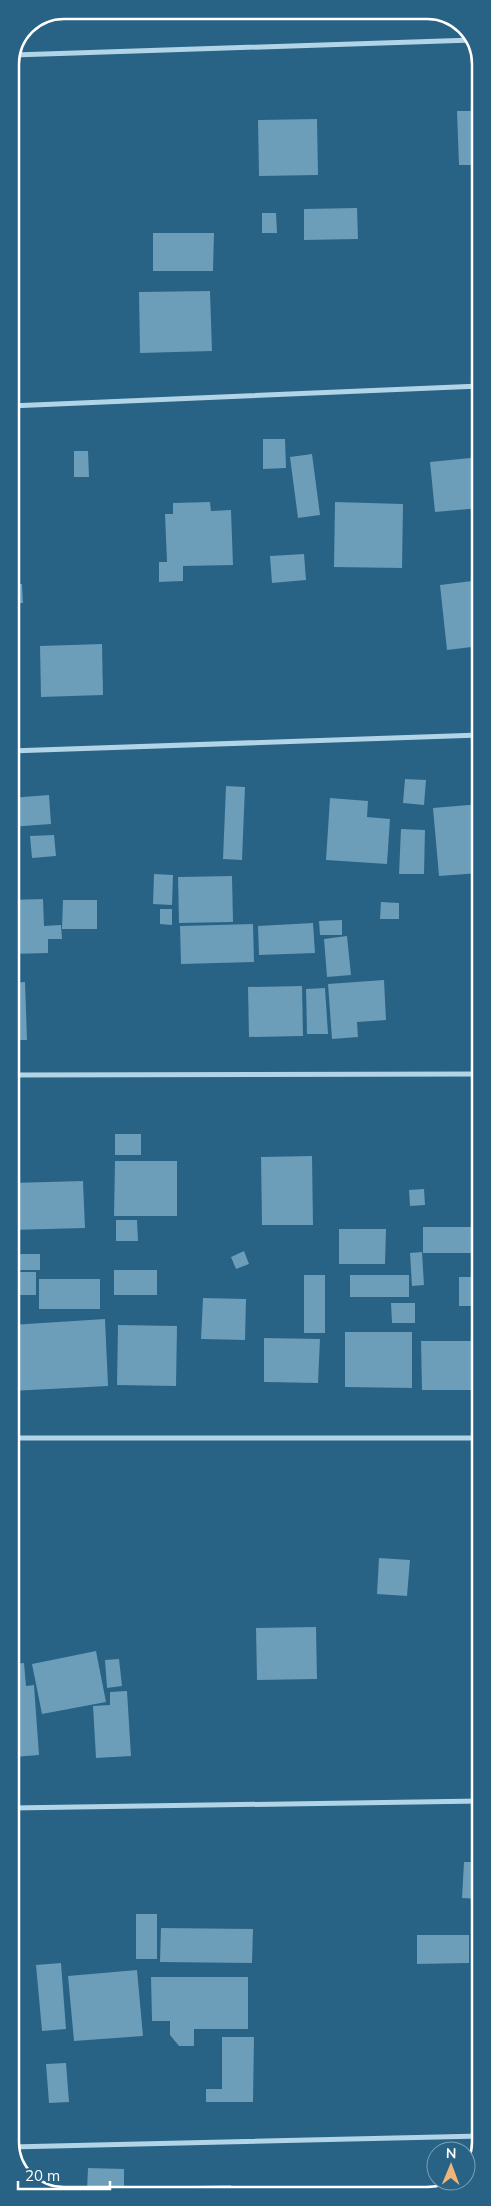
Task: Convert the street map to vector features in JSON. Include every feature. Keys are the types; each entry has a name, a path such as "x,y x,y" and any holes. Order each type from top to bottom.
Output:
{"street":[{"path":"20,56 465,40"},
{"path":"19,406 472,386"},
{"path":"19,751 472,735"},
{"path":"19,1075 472,1074"},
{"path":"19,1438 472,1438"},
{"path":"19,1808 472,1801"},
{"path":"20,2147 472,2136"}],"building":[{"path":"457,111 472,111 472,165 459,165"},
{"path":"317,119 318,175 259,176 258,120"},
{"path":"357,208 358,239 304,240 304,209"},
{"path":"262,213 276,213 277,233 262,233"},
{"path":"153,233 214,233 213,271 153,271"},
{"path":"210,291 212,351 140,353 139,292"},
{"path":"263,439 285,439 286,468 263,469"},
{"path":"74,451 88,451 89,477 74,477"},
{"path":"312,454 320,515 298,518 290,457"},
{"path":"472,458 472,509 435,512 430,462"},
{"path":"210,502 211,511 231,510 233,565 183,566 183,581 159,582 159,562 167,562 165,514 173,514 173,503"},
{"path":"335,502 403,504 402,568 334,567"},
{"path":"304,554 306,580 272,583 270,556"},
{"path":"472,581 472,647 447,650 440,585"},
{"path":"19,584 22,584 23,603 19,603"},
{"path":"102,644 103,695 41,697 40,646"},
{"path":"405,779 426,780 424,805 403,803"},
{"path":"226,786 245,787 242,860 223,859"},
{"path":"49,795 51,824 19,826 19,797"},
{"path":"330,798 368,801 367,817 390,819 387,864 326,860"},
{"path":"472,805 472,874 439,876 433,808"},
{"path":"401,829 425,830 424,874 399,874"},
{"path":"54,835 56,856 32,858 30,836"},
{"path":"154,874 173,875 172,905 153,904"},
{"path":"232,876 233,922 179,923 178,877"},
{"path":"43,899 44,926 61,925 62,939 48,939 48,953 19,954 19,900"},
{"path":"63,900 97,900 97,929 62,929"},
{"path":"381,902 399,903 399,919 380,919"},
{"path":"160,909 172,909 172,925 160,924"},
{"path":"342,920 342,935 320,935 319,921"},
{"path":"313,923 315,953 259,955 258,926"},
{"path":"253,924 254,962 181,964 180,926"},
{"path":"347,936 351,975 327,977 324,939"},
{"path":"384,980 386,1020 357,1022 358,1037 332,1039 328,984"},
{"path":"19,982 25,982 27,1040 19,1040"},
{"path":"302,986 303,1036 249,1037 248,987"},
{"path":"325,988 328,1034 307,1034 306,989"},
{"path":"115,1134 141,1134 141,1155 115,1155"},
{"path":"312,1156 313,1225 262,1225 261,1157"},
{"path":"115,1161 177,1161 177,1216 114,1216"},
{"path":"83,1181 85,1228 19,1230 19,1183"},
{"path":"424,1189 425,1205 410,1206 409,1190"},
{"path":"116,1220 137,1220 138,1241 116,1241"},
{"path":"423,1227 472,1227 472,1253 423,1253"},
{"path":"339,1229 386,1229 385,1264 339,1264"},
{"path":"244,1251 249,1264 236,1269 231,1257"},
{"path":"422,1252 424,1285 412,1286 410,1253"},
{"path":"19,1254 40,1254 40,1270 19,1270"},
{"path":"114,1270 157,1270 157,1295 114,1295"},
{"path":"19,1272 36,1272 36,1295 19,1295"},
{"path":"304,1275 325,1275 325,1333 304,1333"},
{"path":"350,1275 409,1275 409,1297 350,1297"},
{"path":"459,1277 472,1277 472,1306 459,1306"},
{"path":"39,1279 100,1279 100,1309 39,1309"},
{"path":"203,1298 246,1299 245,1340 201,1339"},
{"path":"391,1303 415,1303 415,1323 392,1323"},
{"path":"105,1319 108,1386 19,1391 19,1324"},
{"path":"118,1325 177,1326 176,1386 117,1385"},
{"path":"345,1332 412,1332 412,1388 345,1387"},
{"path":"264,1338 320,1339 318,1383 264,1382"},
{"path":"421,1341 472,1341 472,1390 422,1390"},
{"path":"379,1558 410,1560 407,1596 377,1594"},
{"path":"316,1627 317,1679 257,1680 256,1628"},
{"path":"96,1651 106,1702 42,1714 32,1664"},
{"path":"119,1659 122,1686 107,1688 105,1660"},
{"path":"19,1663 24,1663 26,1686 34,1685 39,1755 19,1757"},
{"path":"127,1691 131,1756 96,1758 93,1706 110,1705 110,1692"},
{"path":"464,1862 472,1862 472,1899 462,1898"},
{"path":"136,1914 157,1914 157,1959 136,1959"},
{"path":"161,1928 253,1929 252,1963 160,1962"},
{"path":"417,1935 469,1935 469,1963 417,1964"},
{"path":"61,1963 66,2029 42,2031 36,1965"},
{"path":"137,1970 143,2036 74,2041 68,1976"},
{"path":"151,1977 248,1977 248,2029 194,2029 194,2046 179,2046 170,2035 170,2021 152,2021"},
{"path":"222,2037 254,2037 253,2102 206,2102 206,2089 222,2089"},
{"path":"66,2063 69,2102 49,2103 46,2064"},
{"path":"88,2168 124,2169 124,2187 87,2187"},
{"path":"231,2185 231,2187 158,2187"},
{"path":"262,2186 343,2186 343,2187"}]}
